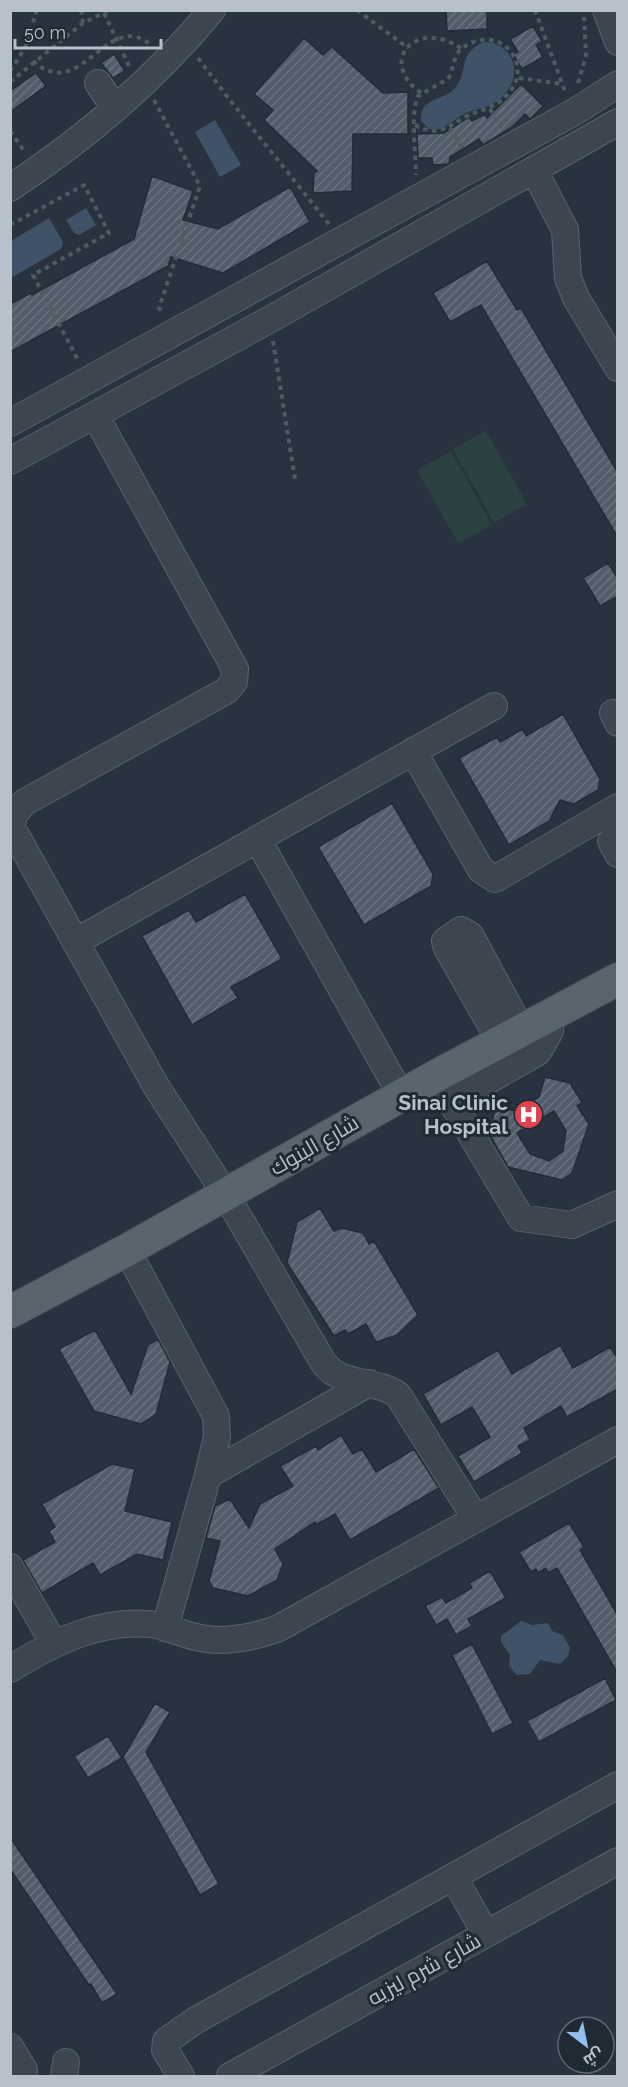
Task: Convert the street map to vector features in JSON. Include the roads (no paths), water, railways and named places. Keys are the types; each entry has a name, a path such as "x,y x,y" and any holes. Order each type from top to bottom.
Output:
{"main road":[{"name":"شارع البنوك","path":"10,1312 127,1251 401,1095 618,979"}],"street":[{"path":"10,188 57,156 116,90 174,55 212,10"},
{"path":"606,10 618,42"},
{"path":"10,423 546,128 618,84"},
{"path":"10,462 269,320 618,122"},
{"path":"534,170 565,230 568,278 576,298 618,368"},
{"path":"96,415 235,669 234,682 226,691 25,802 15,813 11,826 156,1086 226,1195 323,1362 336,1376 391,1390 405,1402 476,1519"},
{"path":"75,942 494,706"},
{"path":"413,751 481,870 495,879 618,807"},
{"path":"618,833 610,841 618,854"},
{"path":"258,840 401,1095"},
{"path":"436,1076 470,1091 538,1052 550,1031 522,1029"},
{"path":"436,1076 521,1218 572,1225 618,1204"},
{"path":"127,1251 219,1423 240,1438 259,1446"},
{"path":"208,1475 369,1383"},
{"path":"165,1628 215,1453 219,1423"},
{"path":"10,1669 54,1644 103,1628 139,1625 165,1628 214,1640 248,1638 277,1629 618,1440"},
{"path":"10,1567 54,1644"},
{"path":"181,2076 165,2050 166,2041 196,2020 618,1785"},
{"name":"شارع شرم ليزيه","path":"242,2074 618,1861"},
{"path":"454,1878 486,1934"},
{"path":"10,2047 24,2070 12,2076"}],"water":[{"path":"483,42 500,46 512,60 514,76 508,91 488,106 469,112 439,129 429,129 421,121 424,107 455,88 462,75 469,52"},
{"path":"215,120 241,165 220,177 195,132"},
{"path":"86,208 96,225 79,235 74,233 66,220"},
{"path":"49,218 63,242 61,249 11,278 11,241"},
{"path":"521,1621 532,1625 548,1623 552,1631 563,1635 570,1648 568,1656 560,1664 540,1660 530,1674 517,1675 509,1666 510,1655 501,1642 501,1636"}],"place":[{"name":"Sinai Clinic Hospital","path":"529,1114"}]}
